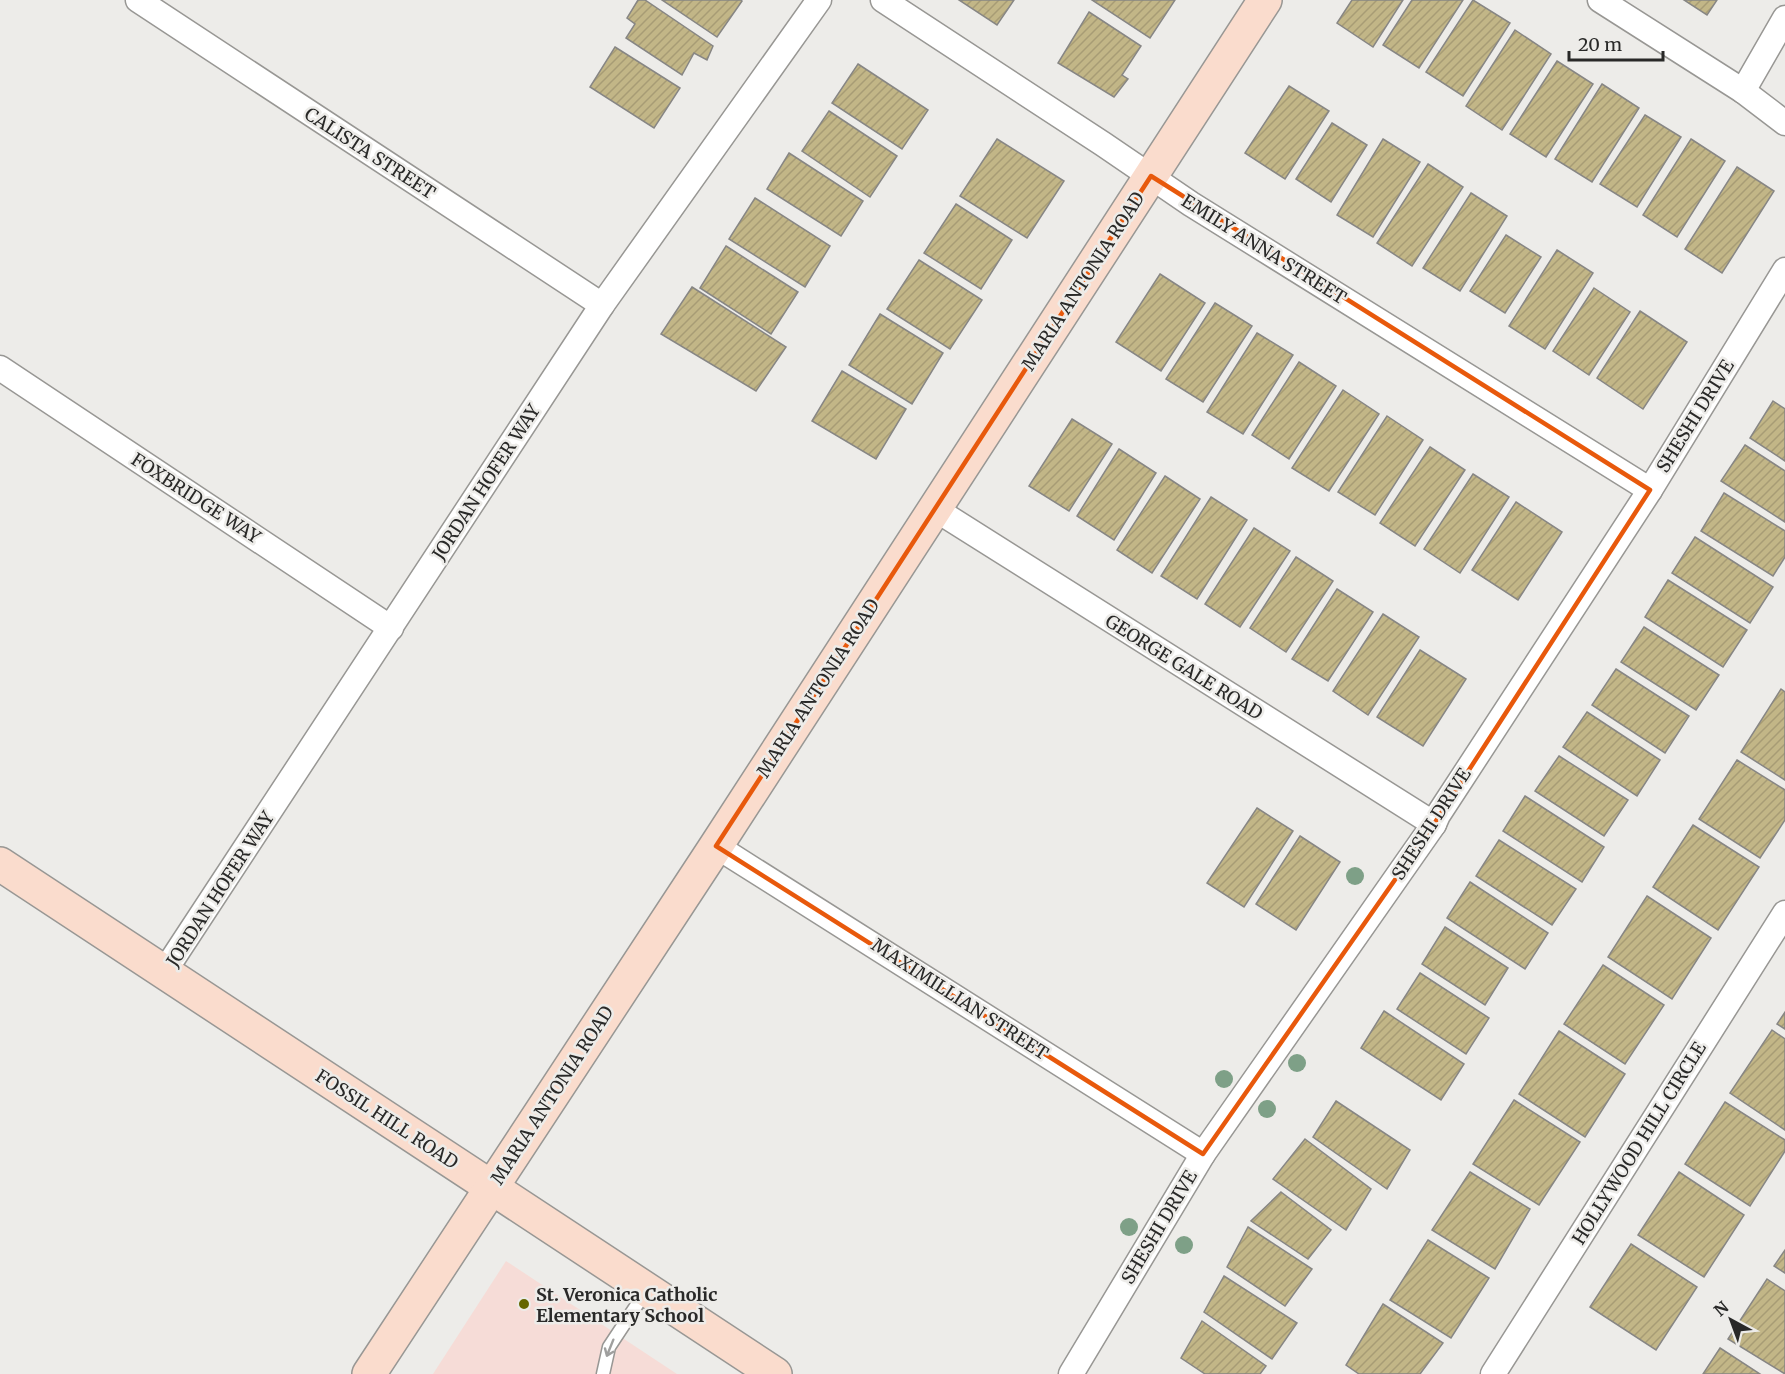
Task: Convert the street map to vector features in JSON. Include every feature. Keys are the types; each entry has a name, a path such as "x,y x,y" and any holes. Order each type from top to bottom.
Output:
{"street":[{"name":"CALISTA STREET","path":"138,0 602,305"},
{"name":"JORDAN HOFER WAY","path":"164,972 602,305 819,0"},
{"name":"EMILY ANNA STREET","path":"883,0 1191,204 1650,490"},
{"name":"MARIA ANTONIA ROAD","path":"369,1374 716,846 1264,0"},
{"path":"1600,0 1743,91 1785,123"},
{"path":"1743,91 1785,18"},
{"name":"SHESHI DRIVE","path":"1071,1374 1203,1154 1434,825 1444,805 1650,490 1785,270"},
{"name":"FOXBRIDGE WAY","path":"0,368 392,628"},
{"name":"GEORGE GALE ROAD","path":"934,509 1434,825"},
{"name":"MAXIMILLIAN STREET","path":"716,846 1203,1154"},
{"name":"FOSSIL HILL ROAD","path":"0,864 774,1374"},
{"name":"HOLLYWOOD HILL CIRCLE","path":"1493,1374 1785,913"}],"lane":[{"path":"603,1374 609,1347 647,1290"}],"highlighted area":[{"path":"1151,176 1650,490 1434,824 1203,1154 716,846"}],"shaded area":[{"name":"St. Veronica Catholic Elementary School","path":"506,1261 677,1374 433,1374"}],"building":[{"path":"638,0 645,0 713,46 707,60 694,53 682,75 626,38 635,24 627,18"},
{"path":"662,0 741,0 742,1 717,37"},
{"path":"959,0 1014,0 997,25"},
{"path":"1092,0 1175,0 1150,38"},
{"path":"1352,0 1403,0 1373,47 1337,23"},
{"path":"1412,0 1463,0 1419,68 1383,45"},
{"path":"1473,0 1510,23 1463,96 1426,72"},
{"path":"1684,0 1717,0 1707,15"},
{"path":"1089,12 1141,46 1122,75 1128,79 1114,97 1058,63"},
{"path":"1515,30 1551,54 1502,130 1466,106"},
{"path":"615,47 680,88 654,128 590,87"},
{"path":"1557,61 1593,84 1546,157 1510,134"},
{"path":"858,64 928,110 902,149 832,103"},
{"path":"1602,84 1639,108 1592,182 1555,159"},
{"path":"1289,86 1329,111 1285,179 1245,153"},
{"path":"829,111 897,156 870,197 802,151"},
{"path":"1645,115 1681,137 1637,207 1600,184"},
{"path":"1332,123 1367,145 1331,202 1296,179"},
{"path":"997,139 1064,181 1027,238 960,196"},
{"path":"1383,139 1420,162 1373,237 1337,215"},
{"path":"1691,139 1725,161 1677,237 1643,215"},
{"path":"789,153 863,201 841,236 767,189"},
{"path":"1428,164 1463,187 1412,266 1377,243"},
{"path":"1737,167 1774,191 1722,273 1685,249"},
{"path":"1471,193 1507,216 1460,291 1423,268"},
{"path":"755,198 830,246 805,287 729,239"},
{"path":"956,204 1012,240 981,289 924,253"},
{"path":"1506,235 1541,257 1505,313 1470,291"},
{"path":"726,246 798,292 771,334 700,288"},
{"path":"1557,250 1593,273 1545,349 1509,326"},
{"path":"919,260 982,300 950,349 887,309"},
{"path":"1160,274 1205,303 1161,371 1116,342"},
{"path":"692,287 786,347 756,391 661,334"},
{"path":"1594,288 1630,312 1589,375 1553,351"},
{"path":"1215,303 1252,326 1203,402 1166,379"},
{"path":"1640,311 1687,342 1643,409 1597,378"},
{"path":"880,314 943,353 912,404 849,365"},
{"path":"1257,333 1293,355 1243,434 1207,412"},
{"path":"1299,362 1336,386 1289,459 1252,435"},
{"path":"842,371 906,409 876,459 812,421"},
{"path":"1343,390 1379,414 1329,491 1292,468"},
{"path":"1773,401 1785,409 1785,461 1750,438"},
{"path":"1387,416 1423,440 1375,515 1338,492"},
{"path":"1072,419 1112,444 1069,511 1029,486"},
{"path":"1745,445 1785,471 1785,522 1721,481"},
{"path":"1430,447 1465,470 1415,546 1380,523"},
{"path":"1119,449 1156,473 1114,540 1077,516"},
{"path":"1473,474 1509,497 1460,573 1424,549"},
{"path":"1165,476 1200,499 1152,573 1117,550"},
{"path":"1724,493 1785,531 1785,557 1773,576 1701,531"},
{"path":"1211,497 1247,520 1197,599 1161,576"},
{"path":"1516,502 1562,532 1518,600 1472,570"},
{"path":"1254,528 1290,551 1240,627 1205,604"},
{"path":"1695,537 1773,587 1750,623 1672,573"},
{"path":"1296,557 1333,581 1286,652 1250,628"},
{"path":"1668,580 1747,630 1723,667 1645,617"},
{"path":"1337,589 1373,612 1328,681 1292,659"},
{"path":"1383,614 1419,637 1368,715 1333,691"},
{"path":"1644,627 1719,675 1696,710 1621,662"},
{"path":"1420,650 1466,679 1423,746 1377,717"},
{"path":"1616,669 1689,716 1665,753 1592,705"},
{"path":"1781,689 1785,692 1785,780 1741,752"},
{"path":"1587,712 1660,760 1637,796 1563,747"},
{"path":"1559,756 1628,800 1604,836 1535,791"},
{"path":"1737,760 1785,790 1785,820 1760,858 1699,819"},
{"path":"1525,796 1604,847 1582,882 1503,831"},
{"path":"1257,808 1293,831 1244,907 1207,883"},
{"path":"1693,825 1759,867 1718,930 1653,887"},
{"path":"1300,836 1340,862 1296,930 1256,904"},
{"path":"1499,840 1576,889 1552,925 1476,876"},
{"path":"1470,882 1548,933 1525,969 1447,918"},
{"path":"1647,896 1711,938 1672,999 1608,957"},
{"path":"1445,927 1508,968 1485,1005 1422,964"},
{"path":"1603,965 1664,1005 1625,1064 1564,1024"},
{"path":"1420,973 1489,1018 1466,1054 1397,1009"},
{"path":"1384,1011 1464,1064 1441,1100 1361,1048"},
{"path":"1785,1012 1785,1029 1777,1024"},
{"path":"1772,1030 1785,1039 1785,1130 1730,1093"},
{"path":"1559,1031 1625,1074 1585,1137 1519,1094"},
{"path":"1514,1100 1580,1142 1539,1205 1473,1164"},
{"path":"1336,1101 1410,1150 1387,1189 1313,1137"},
{"path":"1725,1102 1785,1140 1785,1151 1750,1206 1685,1164"},
{"path":"1305,1139 1371,1189 1346,1230 1273,1179"},
{"path":"1470,1172 1530,1209 1495,1269 1432,1230"},
{"path":"1679,1172 1744,1215 1704,1277 1638,1235"},
{"path":"1281,1192 1331,1230 1308,1259 1251,1221"},
{"path":"1248,1227 1312,1269 1285,1306 1227,1267"},
{"path":"1428,1240 1489,1278 1451,1338 1390,1300"},
{"path":"1631,1244 1697,1287 1656,1350 1590,1307"},
{"path":"1785,1250 1785,1273 1774,1266"},
{"path":"1224,1276 1297,1323 1272,1359 1204,1312"},
{"path":"1767,1279 1785,1291 1785,1374 1728,1339"},
{"path":"1383,1304 1443,1343 1420,1374 1359,1374 1346,1365"},
{"path":"1202,1321 1266,1366 1260,1374 1205,1374 1181,1358"},
{"path":"1720,1348 1760,1374 1703,1374"}],"place":[{"name":"St. Veronica Catholic Elementary School","path":"524,1304"}]}
